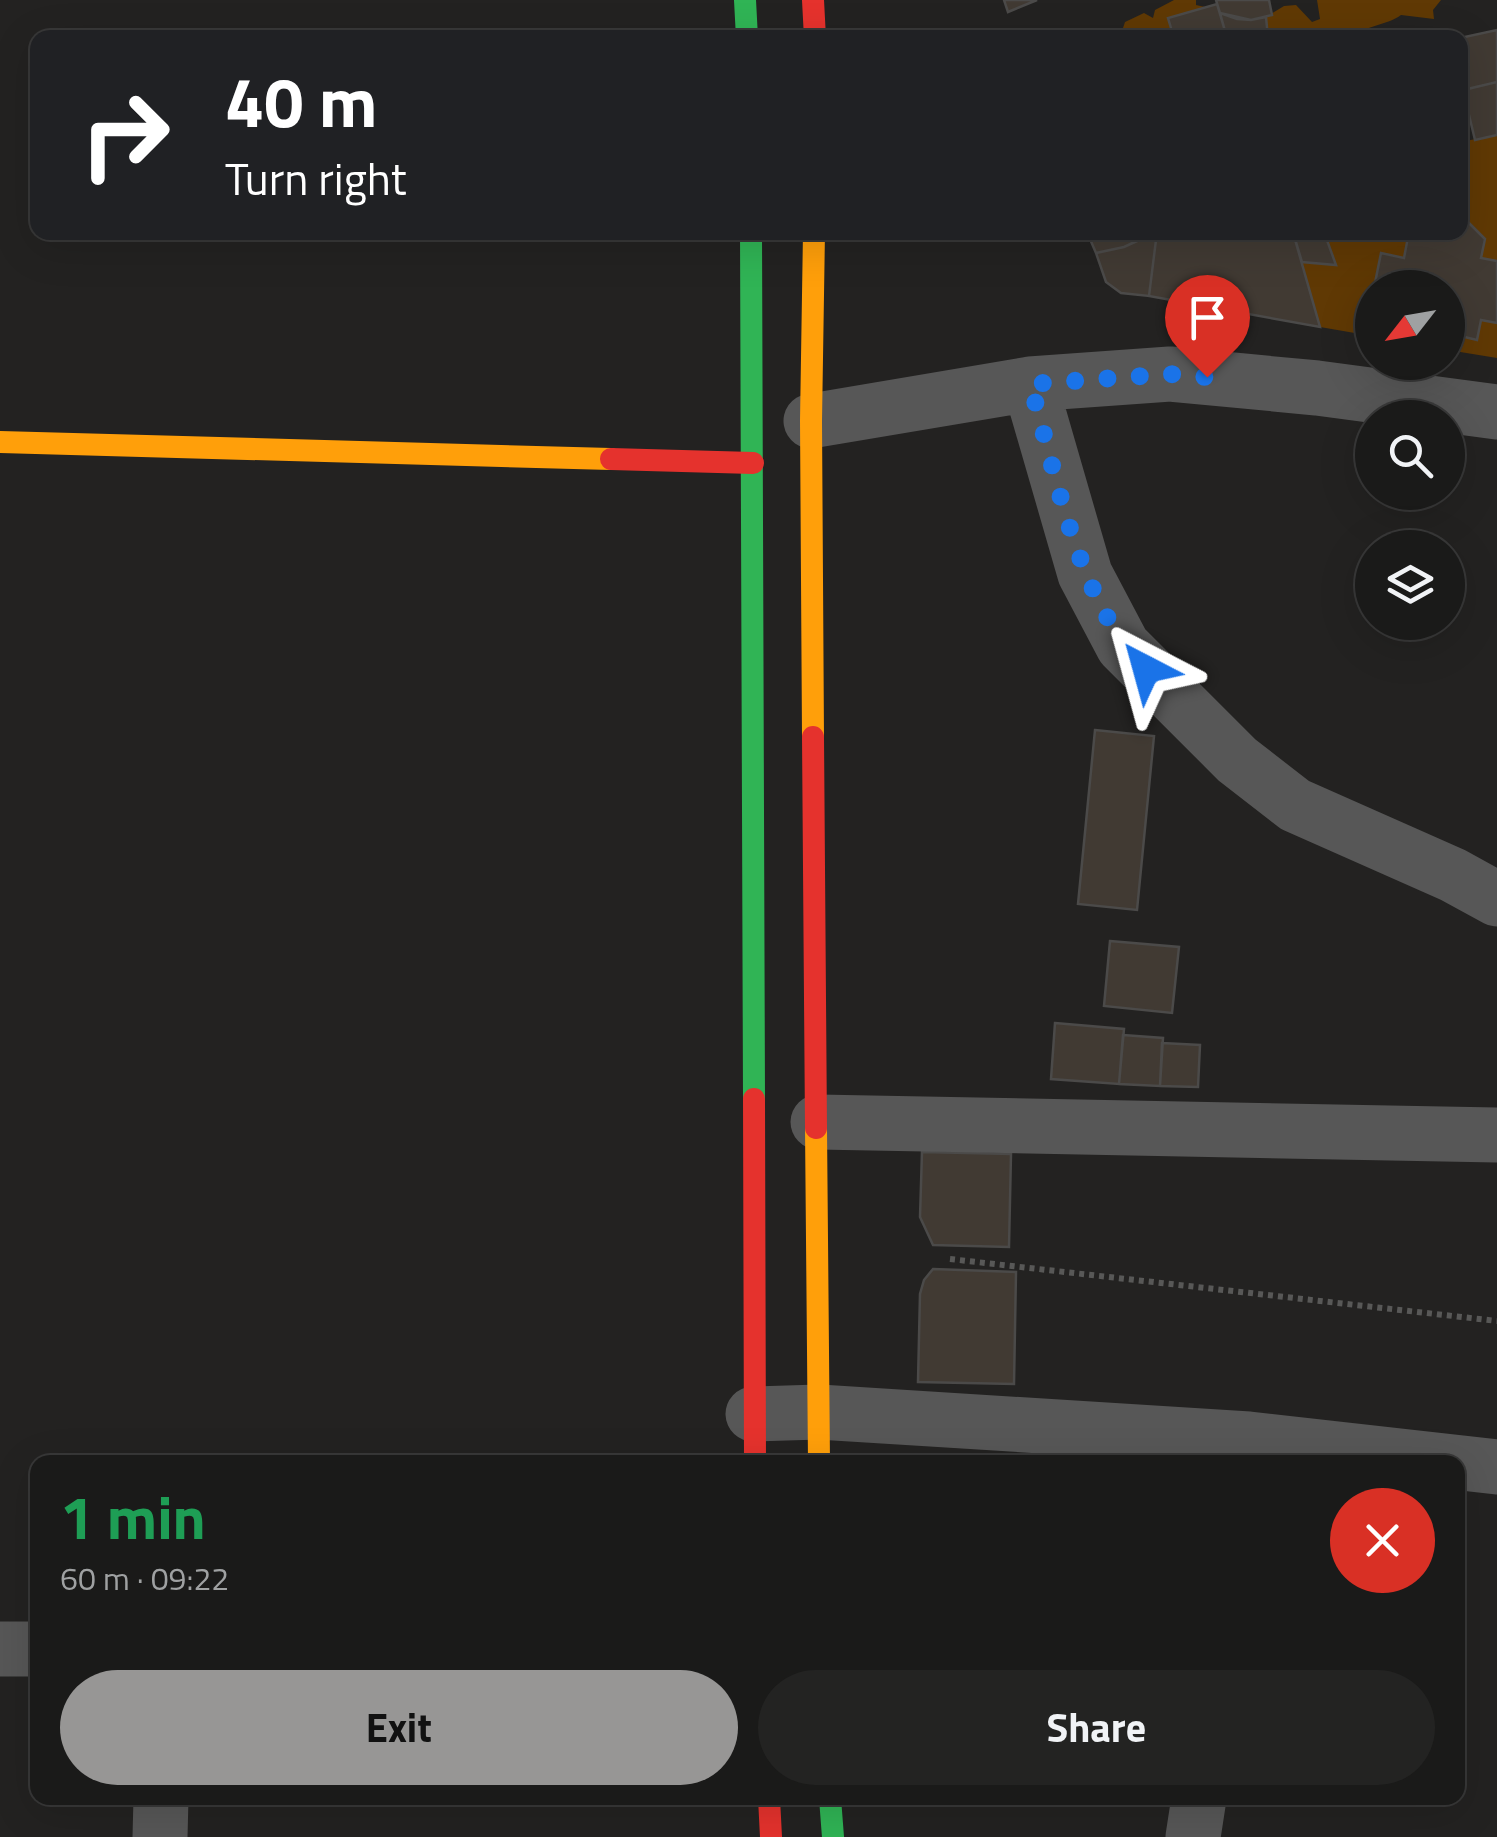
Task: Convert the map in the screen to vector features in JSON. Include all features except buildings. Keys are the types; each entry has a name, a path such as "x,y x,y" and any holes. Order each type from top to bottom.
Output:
{"main road":[{"path":"746,0 747,30"},
{"path":"813,0 815,30"},
{"path":"751,240 754,1438"},
{"path":"814,240 811,421 819,1437"},
{"path":"0,442 754,463"},
{"path":"769,1805 771,1837"},
{"path":"831,1805 833,1837"}],"street":[{"path":"811,421 1030,384 1170,374 1317,388 1497,412"},
{"path":"1030,384 1086,574 1123,646 1237,760 1296,805 1452,874 1497,899"},
{"path":"818,1122 1497,1134"},
{"path":"754,1438 1326,1455"},
{"path":"1465,1464 1497,1466"},
{"path":"0,1649 30,1648"},
{"path":"160,1837 161,1805"},
{"path":"1193,1837 1198,1805"}],"path":[{"path":"950,1259 1497,1321"}],"shaded area":[{"path":"1174,0 1196,0 1196,5 1205,7 1187,30 1122,30 1125,22 1144,13 1153,18 1155,10"},
{"path":"1317,0 1441,0 1433,10 1434,19 1401,15 1365,30 1267,30 1266,17 1284,6 1296,5 1312,22 1320,19"},
{"path":"1497,135 1497,358 1465,353 1465,270 1355,270 1355,333 1320,327 1302,262 1336,265 1327,240 1468,240 1468,140"}],"traffic: fast":[{"path":"745,0 747,30"},
{"path":"751,240 754,1099"},
{"path":"831,1805 833,1837"}],"traffic: slow":[{"path":"813,737 814,240"},
{"path":"0,442 611,459"},
{"path":"816,1128 819,1455"}],"traffic: jam":[{"path":"813,0 815,30"},
{"path":"611,459 753,463"},
{"path":"813,737 816,1128"},
{"path":"754,1099 755,1455"},
{"path":"769,1805 771,1837"}],"route":[{"path":"1146,669 1123,646 1086,574 1030,384 1170,374 1207,377"}]}
